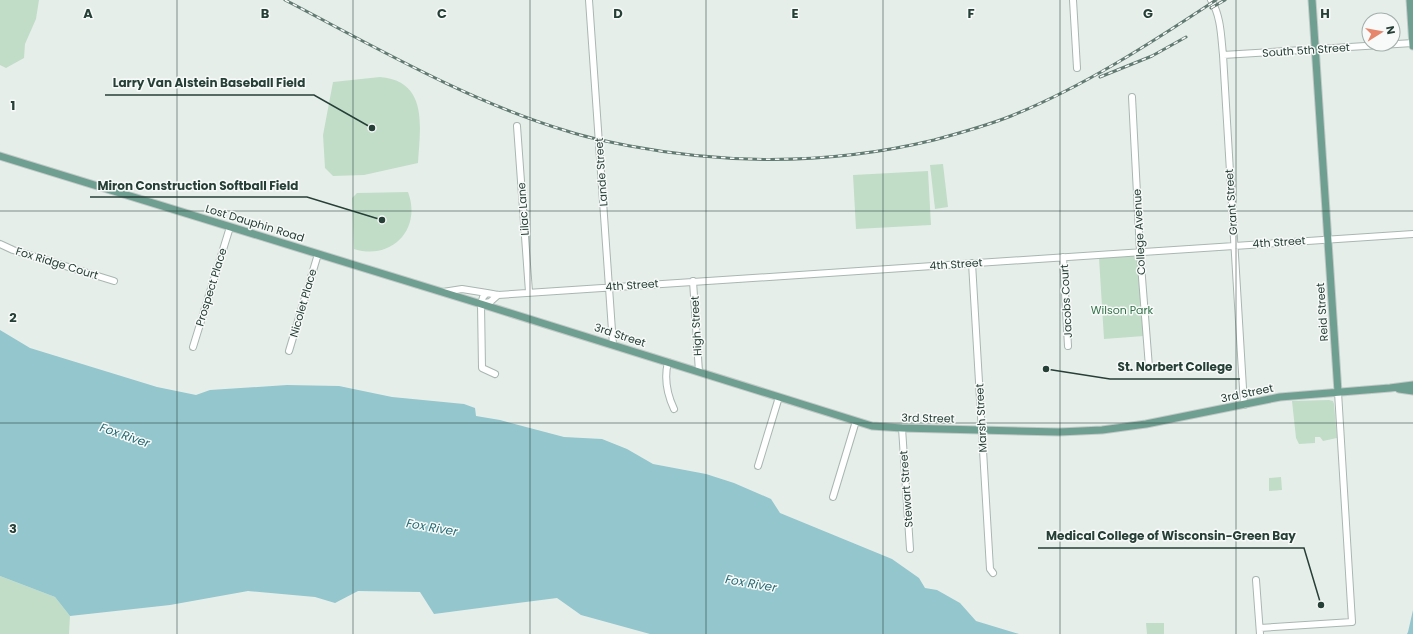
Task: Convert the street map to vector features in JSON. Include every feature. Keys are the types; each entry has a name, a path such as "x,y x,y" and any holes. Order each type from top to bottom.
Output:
{"main road":[{"name":"Reid Street","path":"1312,0 1338,392"},
{"path":"1410,0 1413,44"},
{"name":"Lost Dauphin Road","path":"0,157 481,304"},
{"name":"3rd Street","path":"481,304 856,421 883,428 1059,432 1102,430 1146,424 1280,398 1390,388"},
{"path":"1390,388 1413,385"},
{"path":"1390,388 1413,392"}],"street":[{"name":"Lande Street","path":"590,0 613,345"},
{"path":"1073,0 1077,68"},
{"name":"Grant Street","path":"1211,0 1220,26 1223,55 1244,405"},
{"name":"South 5th Street","path":"1223,55 1413,44"},
{"name":"College Avenue","path":"1132,97 1140,252 1149,367"},
{"name":"Lilac Lane","path":"517,126 529,292"},
{"name":"Prospect Place","path":"193,347 230,227"},
{"name":"4th Street","path":"443,292 462,289 498,295 609,286 1413,234"},
{"name":"Fox Ridge Court","path":"0,244 13,250 114,282"},
{"name":"Nicolet Place","path":"289,352 318,254"},
{"name":"Jacobs Court","path":"1063,257 1068,346"},
{"name":"Marsh Street","path":"972,263 990,569 993,573"},
{"name":"High Street","path":"693,281 699,372"},
{"path":"487,293 483,297 481,304 482,368 495,374"},
{"name":"4th Street","path":"481,304 490,302 498,295"},
{"path":"668,362 666,378 670,401 674,409"},
{"name":"Reid Street","path":"1260,631 1352,622 1338,392"},
{"path":"758,466 779,397"},
{"path":"833,497 856,421"},
{"name":"Stewart Street","path":"902,428 910,549"},
{"path":"1256,580 1260,631"}],"green space":[{"path":"0,0 39,0 36,19 25,44 24,58 6,68 0,65"},
{"path":"380,77 396,80 407,87 414,97 418,108 420,121 418,163 364,175 333,176 325,168 323,135 333,82"},
{"path":"943,164 948,207 935,209 930,165"},
{"path":"928,171 931,225 856,229 853,175"},
{"path":"408,192 411,206 411,218 407,229 400,239 391,246 380,250 368,252 354,249 352,198 357,193"},
{"name":"Wilson Park","path":"1133,256 1137,258 1139,267 1144,336 1104,339 1099,258"},
{"path":"1292,401 1333,401 1334,404 1337,438 1323,441 1320,437 1315,437 1315,443 1299,444 1296,438"},
{"path":"1281,477 1282,490 1269,491 1269,478"},
{"path":"0,576 55,597 70,616 69,634 0,634"},
{"path":"1146,623 1164,623 1164,634 1147,634"}],"water":[{"name":"Fox River","path":"0,330 30,348 157,387 196,395 210,390 287,385 339,386 392,397 464,404 475,408 476,416 500,420 564,437 602,439 627,449 653,464 706,474 734,483 771,499 780,513 892,559 919,578 925,588 937,590 960,603 976,621 1019,634 650,634 581,615 557,598 434,614 420,592 358,591 335,603 315,597 248,591 170,605 70,616 55,597 0,576"},
{"path":"1413,610 1413,634 1407,634 1408,632"}],"railway":[{"path":"285,0 423,72 495,105 531,119 583,136 630,146 668,152 744,159 783,159 859,154 934,140 1002,120 1064,92 1090,78 1142,48 1216,0"},
{"path":"1211,8 1225,0"},
{"path":"1100,77 1152,56 1186,37"}],"place":[{"name":"Larry Van Alstein Baseball Field","path":"372,128"},
{"name":"Miron Construction Softball Field","path":"382,220"},
{"name":"St. Norbert College","path":"1046,369"},
{"name":"Medical College of Wisconsin-Green Bay","path":"1321,605"}]}
